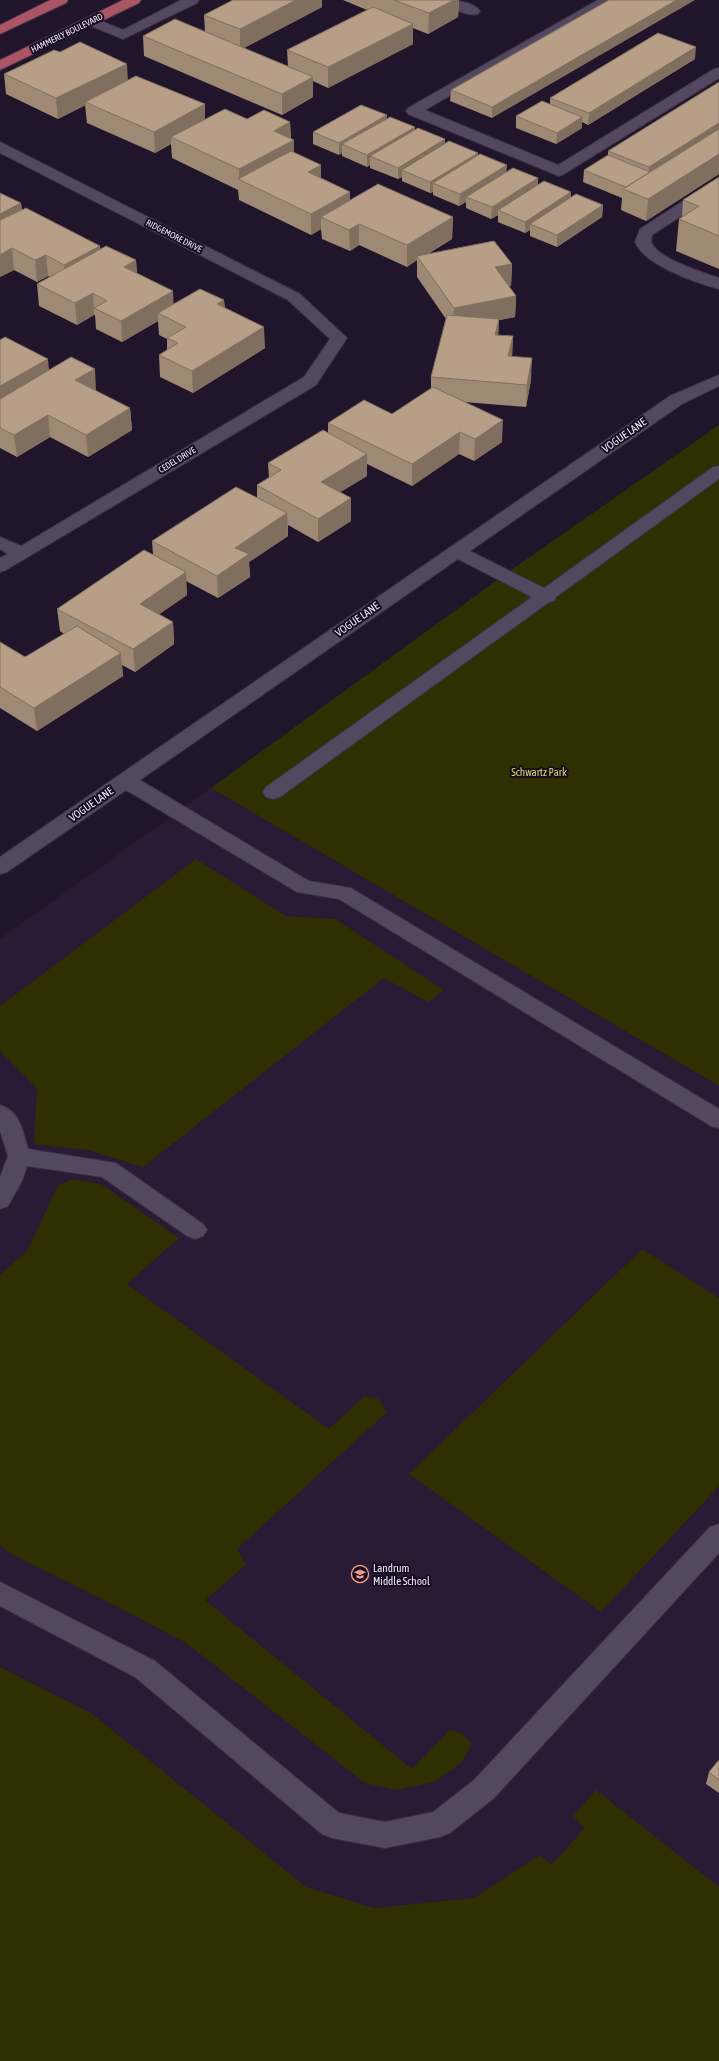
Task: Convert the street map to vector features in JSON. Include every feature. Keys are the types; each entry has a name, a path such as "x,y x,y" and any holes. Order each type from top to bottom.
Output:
{"main road":[{"path":"0,30 61,0"},
{"name":"HAMMERLY BOULEVARD","path":"0,66 134,0"}],"street":[{"path":"91,21 123,34 192,0"},
{"path":"446,0 473,11"},
{"path":"608,0 413,111 559,171 719,72"},
{"name":"RIDGEMORE DRIVE","path":"0,147 294,297 339,338"},
{"path":"719,184 646,232 643,238 643,243 646,248 659,258 719,284"},
{"name":"CEDEL DRIVE","path":"0,566 310,381 339,338"},
{"name":"VOGUE LANE","path":"0,867 676,400 719,380"},
{"path":"273,792 547,597 719,471"},
{"path":"0,542 20,554"},
{"path":"456,551 547,597"},
{"path":"125,780 304,887 344,893 719,1120"},
{"path":"0,1113 9,1123 19,1156 10,1181 0,1200"},
{"path":"19,1156 108,1169 195,1230"},
{"path":"0,1593 145,1669 332,1825 385,1835 440,1824 484,1789 719,1535"}],"shaded area":[{"name":"Landrum Middle School","path":"211,788 719,1086 719,2061 0,2061 0,939"}],"green space":[{"name":"Schwartz Park","path":"719,425 719,1086 211,788 504,575"},
{"path":"196,859 286,916 335,919 444,990 428,1002 384,978 143,1167 87,1150 34,1144 37,1088 0,1051 0,1006"},
{"path":"73,1179 101,1184 179,1238 127,1284 329,1429 365,1396 379,1399 387,1412 237,1549 246,1565 205,1600 412,1769 450,1730 463,1734 472,1745 460,1764 434,1782 396,1790 365,1783 186,1643 118,1607 13,1555 0,1545 0,1275 27,1251 58,1185"},
{"path":"642,1249 719,1298 719,1486 601,1612 409,1474"},
{"path":"0,1667 91,1713 306,1887 374,1908 474,1898 540,1855 552,1865 584,1828 573,1816 596,1790 719,1887 719,2061 0,2061"}],"building":[{"path":"233,0 296,0 240,29 204,15"},
{"path":"394,0 454,0 429,13"},
{"path":"609,0 677,0 492,107 451,90"},
{"path":"373,7 413,24 328,67 287,50"},
{"path":"175,19 313,77 282,94 143,36"},
{"path":"658,33 696,47 589,113 550,98"},
{"path":"80,42 127,64 56,98 4,74 54,50 60,52"},
{"path":"136,76 205,104 154,132 85,102"},
{"path":"719,82 719,123 649,167 608,151"},
{"path":"542,101 582,117 557,133 516,116"},
{"path":"361,105 387,115 339,143 313,132"},
{"path":"225,109 247,119 264,110 290,122 274,131 294,140 239,169 171,137"},
{"path":"390,117 415,127 367,155 342,144"},
{"path":"418,128 445,139 398,168 370,156"},
{"path":"719,129 719,154 648,199 623,189"},
{"path":"449,141 478,153 430,182 402,170"},
{"path":"291,151 321,165 308,172 350,192 311,214 238,179"},
{"path":"480,154 507,165 460,194 433,183"},
{"path":"608,155 650,172 626,187 584,170"},
{"path":"513,168 538,178 492,207 466,197"},
{"path":"719,177 719,236 679,219 699,206 683,200"},
{"path":"544,181 571,192 525,222 498,210"},
{"path":"378,184 453,217 407,245 359,224 349,230 321,217"},
{"path":"0,193 21,203 0,214"},
{"path":"576,194 603,205 557,235 530,224"},
{"path":"26,208 100,246 64,265 46,255 35,260 12,248 0,255 0,220"},
{"path":"494,241 512,264 495,267 516,296 454,308 417,256"},
{"path":"106,246 136,260 124,267 173,291 121,321 94,308 107,301 93,293 75,303 37,284"},
{"path":"200,289 224,300 217,304 264,327 192,371 159,355 178,343 167,338 186,327 158,313"},
{"path":"447,315 499,319 495,335 513,336 508,356 532,358 527,385 431,377"},
{"path":"5,337 48,359 0,386 0,340"},
{"path":"71,357 95,369 75,380 130,408 86,435 48,415 14,435 0,428 0,399"},
{"path":"433,387 503,420 475,439 460,432 412,464 328,423 364,400 392,414"},
{"path":"323,430 367,454 321,482 351,498 318,519 257,485 281,470 268,463"},
{"path":"236,487 287,513 235,548 249,554 217,576 152,541"},
{"path":"144,550 186,572 140,604 173,622 133,649 57,609"},
{"path":"77,626 121,653 34,708 0,687 0,642 25,657"},
{"path":"719,1760 719,1780 709,1772"}],"place":[{"name":"Landrum Middle School","path":"360,1574"}]}
